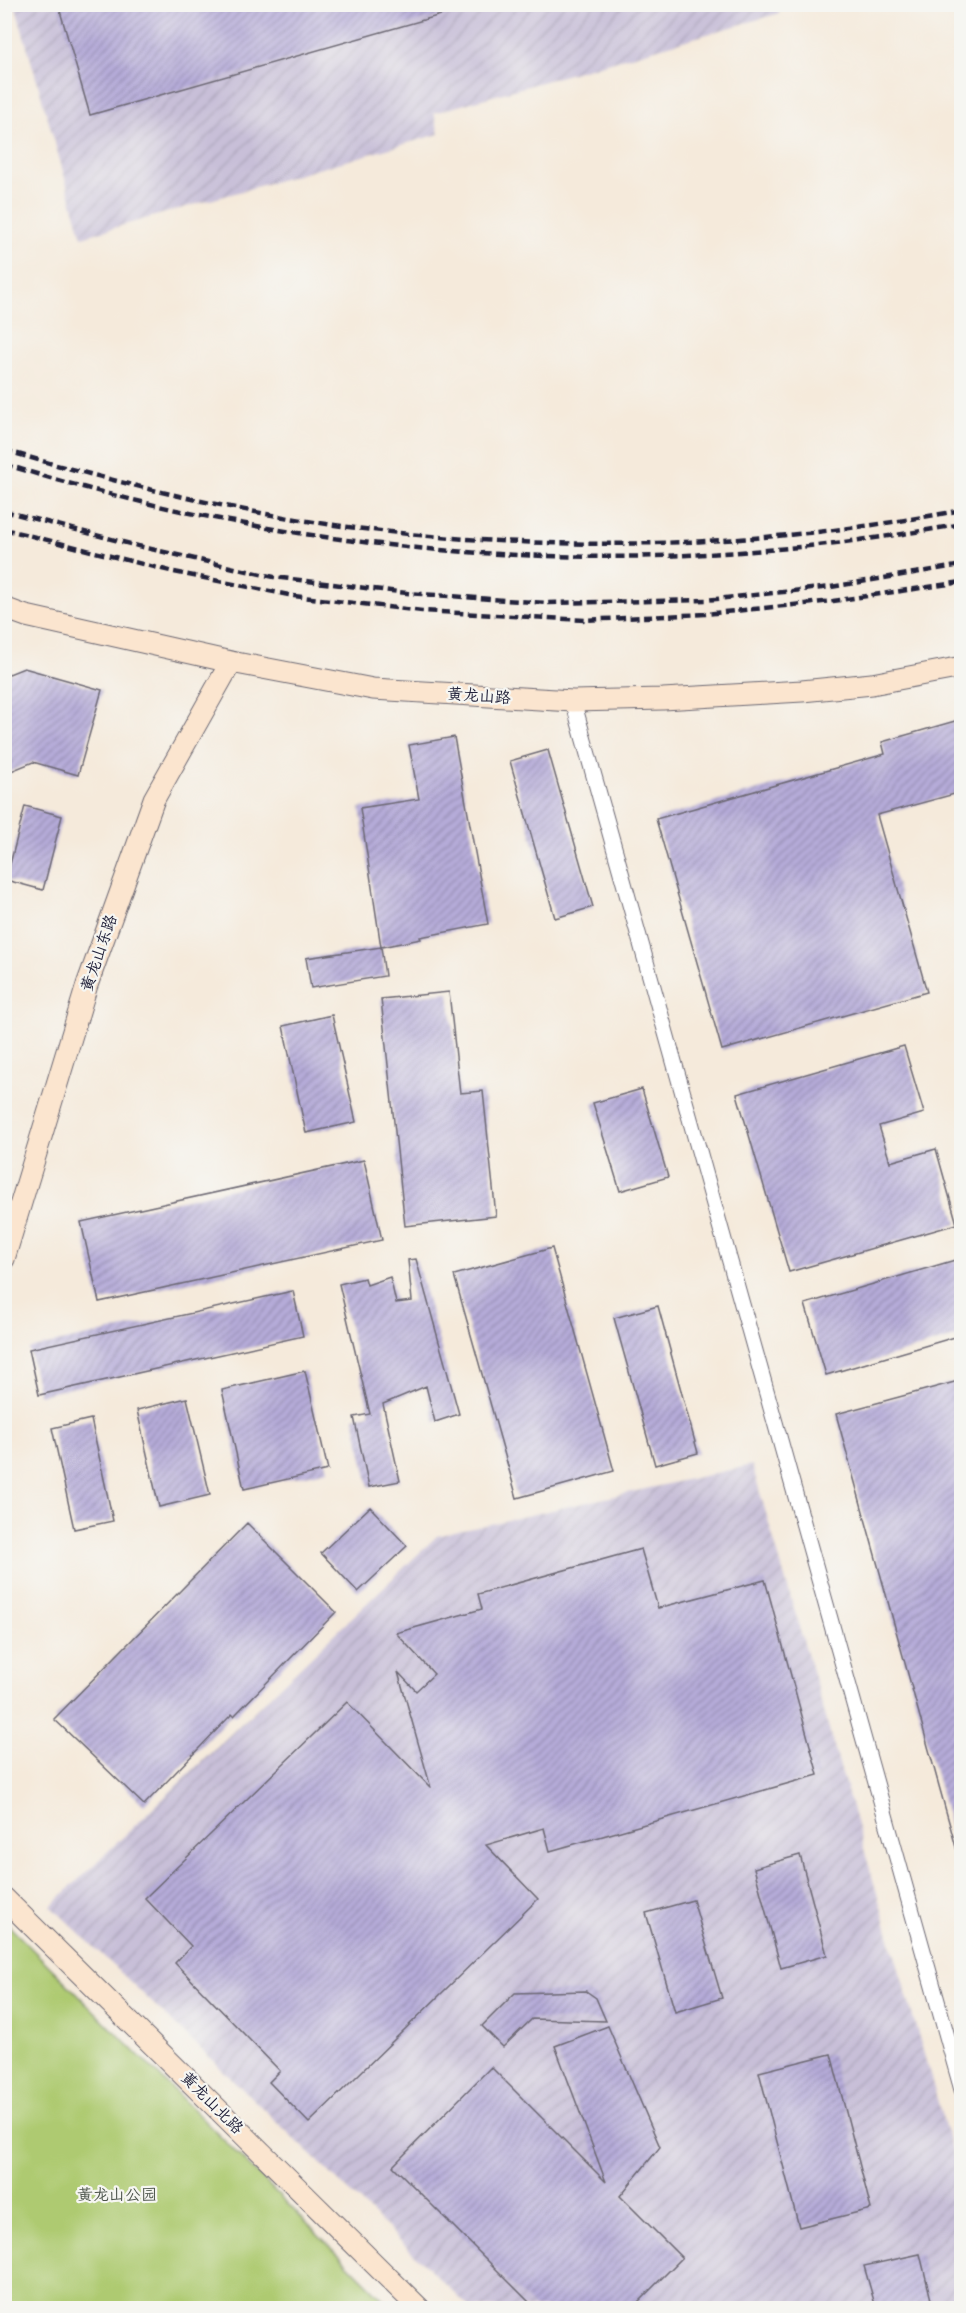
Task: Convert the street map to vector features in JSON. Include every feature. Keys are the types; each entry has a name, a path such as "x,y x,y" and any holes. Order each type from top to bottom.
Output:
{"street":[{"name":"黄龙山路","path":"4,608 26,616 231,662 373,689 573,701 663,699 802,691 872,684 962,667"},
{"name":"黄龙山东路","path":"4,1259 87,985 154,799 231,662"},
{"path":"573,701 962,2090"},
{"name":"黄龙山北路","path":"4,1898 419,2308"}],"shaded area":[{"path":"777,4 780,13 434,113 439,134 82,237 15,5"},
{"path":"752,1465 961,2181 961,2308 470,2308 51,1906 437,1536"}],"green space":[{"name":"黄龙山公园","path":"5,1922 392,2308 5,2308"}],"building":[{"path":"58,4 461,4 462,9 90,115"},
{"path":"24,668 102,690 78,775 33,762 4,774 4,676"},
{"path":"962,719 962,792 877,815 927,992 722,1050 656,819 885,754 882,742"},
{"path":"454,737 488,924 381,947 360,808 419,799 409,745"},
{"path":"548,750 593,907 555,918 510,761"},
{"path":"25,806 62,816 43,890 6,880"},
{"path":"381,947 385,976 311,988 306,958"},
{"path":"449,992 460,1093 483,1091 496,1216 405,1226 381,999"},
{"path":"332,1015 356,1122 306,1133 283,1026"},
{"path":"904,1046 924,1113 879,1126 890,1162 936,1149 957,1224 789,1272 737,1094"},
{"path":"642,1089 668,1177 620,1191 593,1103"},
{"path":"364,1160 382,1240 99,1302 81,1222"},
{"path":"552,1248 614,1471 517,1498 454,1275"},
{"path":"962,1258 962,1335 826,1375 805,1304"},
{"path":"416,1259 459,1414 435,1422 426,1386 383,1404 400,1481 369,1487 354,1417 370,1414 339,1284 365,1278 367,1285 390,1277 396,1303 412,1301 408,1260"},
{"path":"293,1291 303,1336 39,1395 29,1349"},
{"path":"658,1306 698,1453 655,1465 614,1318"},
{"path":"305,1371 328,1470 244,1489 222,1390"},
{"path":"962,1380 962,1850 957,1851 836,1414"},
{"path":"187,1398 210,1495 159,1507 137,1410"},
{"path":"91,1419 113,1521 74,1529 52,1428"},
{"path":"370,1507 407,1546 358,1592 321,1553"},
{"path":"247,1523 336,1612 144,1805 54,1719"},
{"path":"641,1549 658,1608 765,1580 818,1775 550,1851 544,1828 486,1845 538,1899 309,2123 269,2082 280,2071 175,1963 191,1946 145,1898 347,1702 431,1788 398,1672 416,1691 434,1674 396,1633 482,1609 478,1594"},
{"path":"800,1855 827,1955 781,1968 754,1868"},
{"path":"693,1900 722,1998 675,2012 646,1913"},
{"path":"586,1991 596,1998 606,2021 532,2019 503,2047 482,2026 515,1993"},
{"path":"608,2026 660,2147 620,2196 682,2258 632,2308 535,2308 393,2166 491,2067 606,2182 555,2046"},
{"path":"831,2054 871,2209 799,2227 759,2072"},
{"path":"920,2254 933,2308 876,2308 864,2266"}],"railway":[{"path":"4,450 147,489 244,510 341,526 461,539 604,544 749,538 820,532 962,510"},
{"path":"4,464 122,497 240,523 360,542 479,553 599,557 720,553 841,542 962,524"},
{"path":"4,511 138,546 274,577 407,593 547,603 706,600 831,587 962,565"},
{"path":"4,529 174,572 294,596 422,611 585,620 705,614 833,601 962,582"}]}
